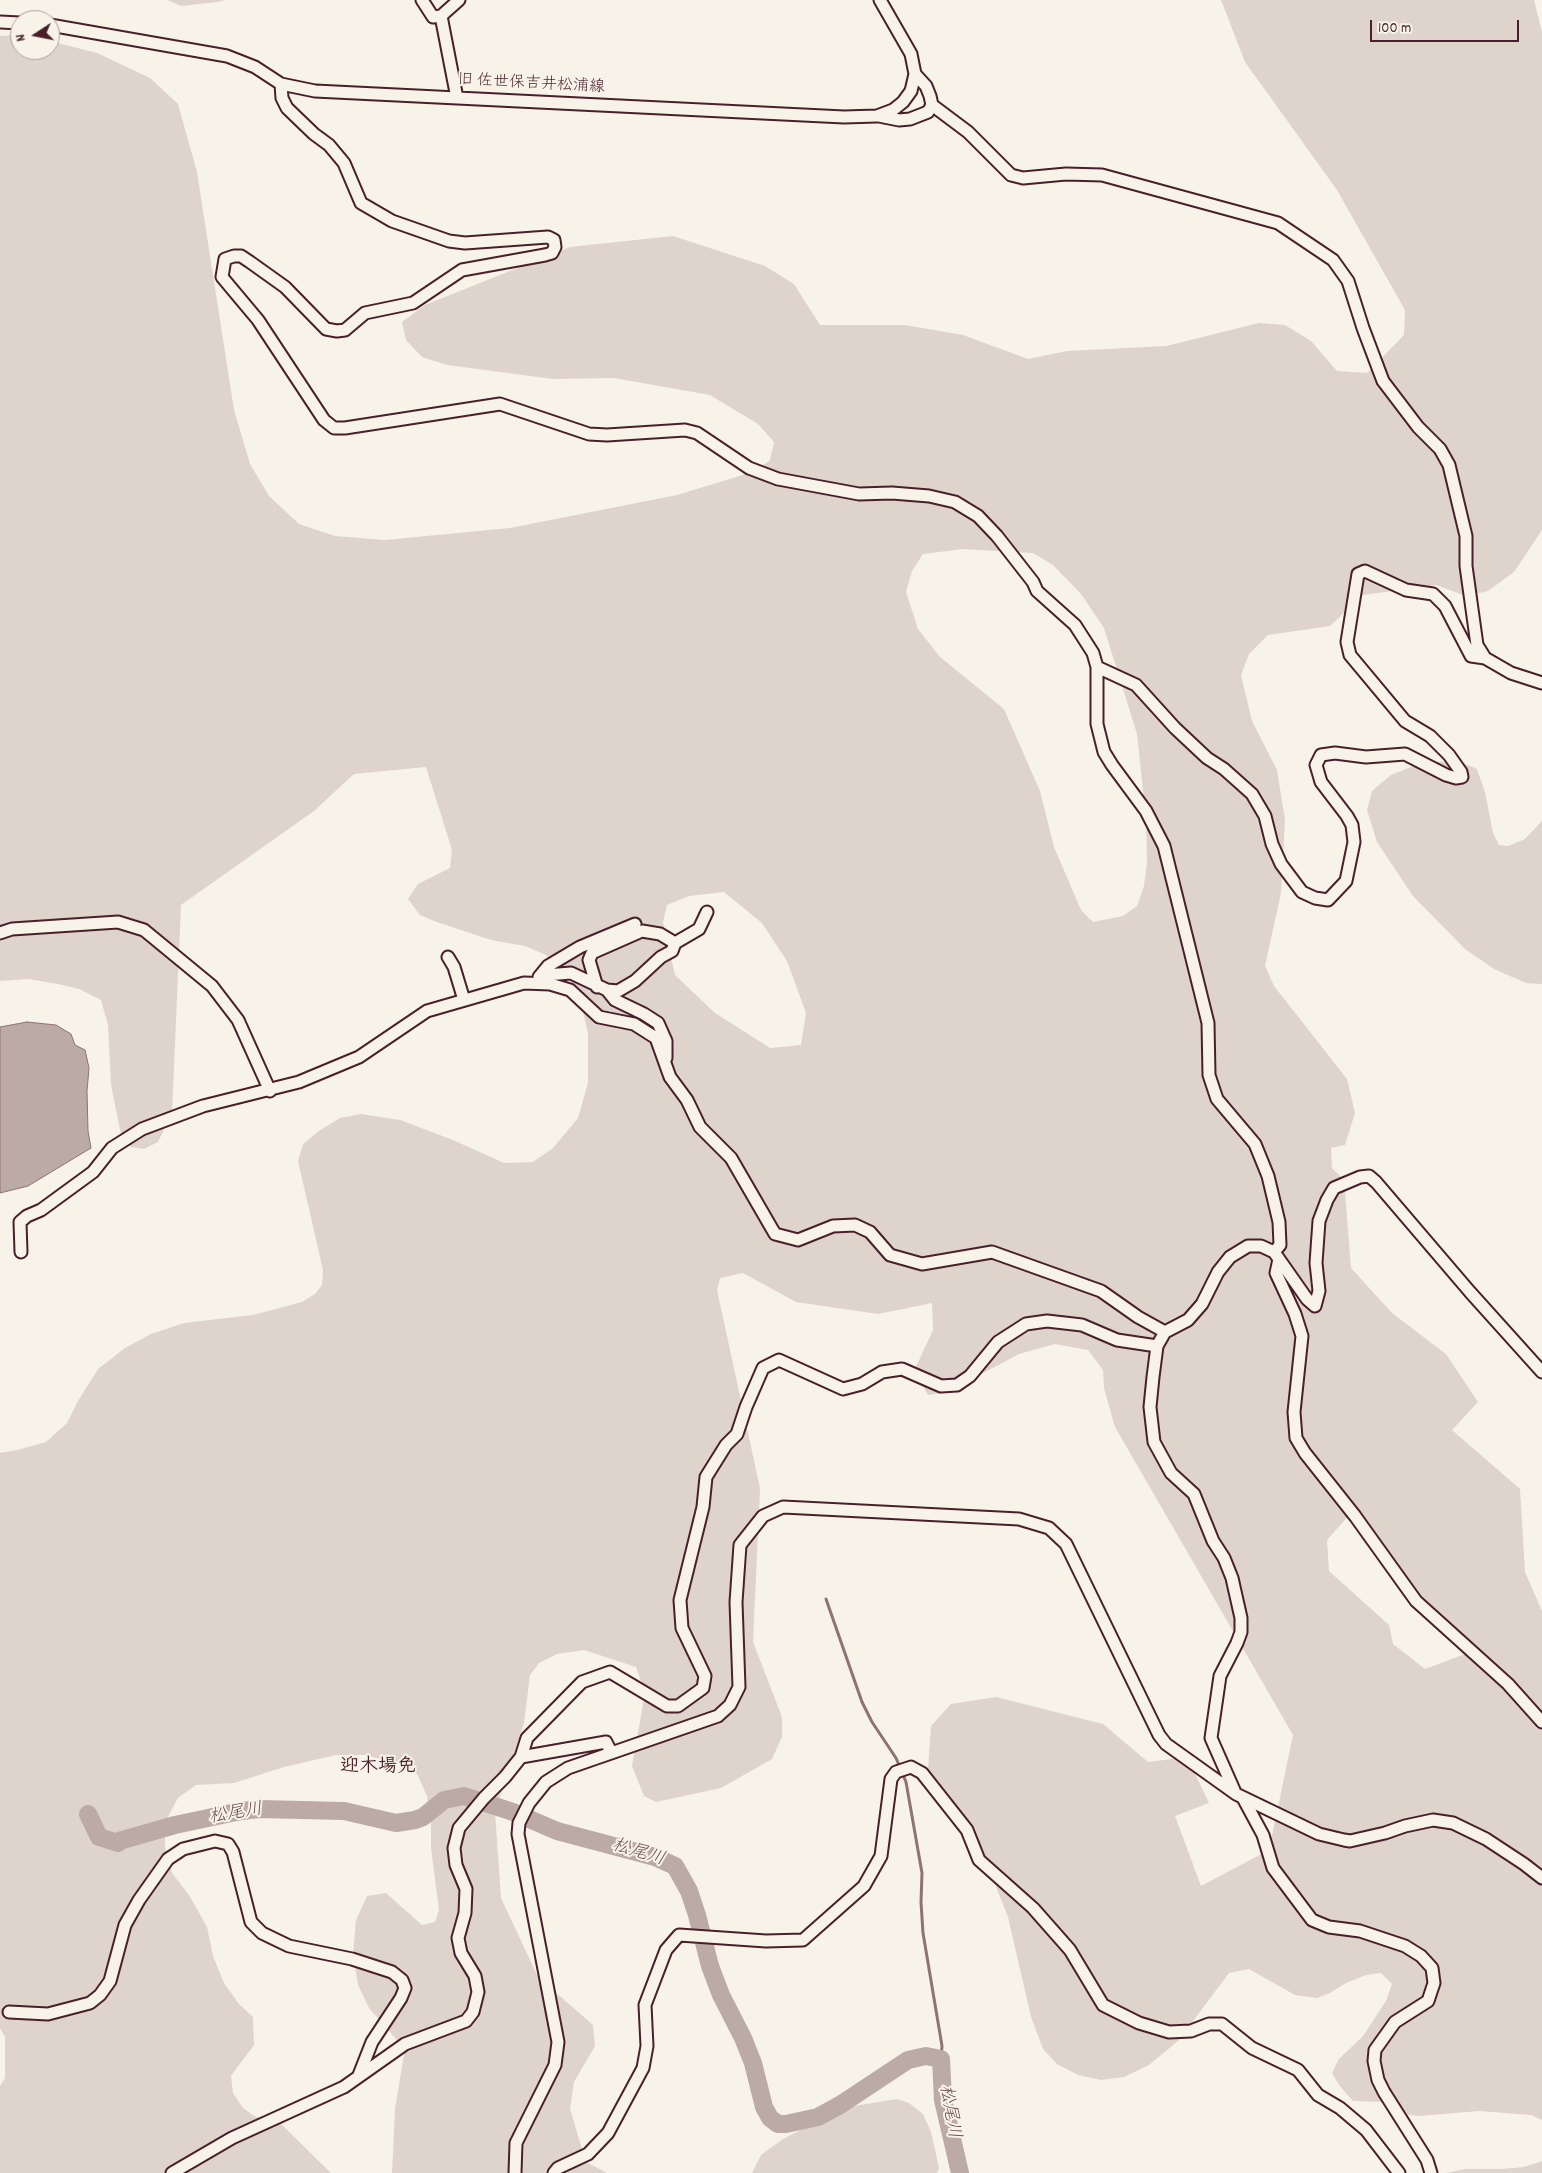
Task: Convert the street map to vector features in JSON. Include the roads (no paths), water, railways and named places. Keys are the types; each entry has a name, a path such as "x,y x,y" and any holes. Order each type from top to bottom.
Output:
{"street":[{"path":"422,0 433,17 442,16 459,0"},
{"path":"880,0 911,54 915,74 926,86 932,105 968,132 1011,175 1023,178 1066,174 1102,175 1278,223 1309,242 1333,260 1348,281 1383,381 1418,427 1440,449 1449,465 1466,536 1466,566 1477,644 1486,658"},
{"path":"442,16 457,98"},
{"name":"旧 佐世保吉井松浦線","path":"60,27 227,56 255,67 281,84 315,91 834,116 877,116 893,110 903,102 911,91 915,74"},
{"path":"281,84 282,98 287,108 329,145 344,163 361,203 392,221 449,241 465,243 548,236 554,240 555,247 552,253 462,270 413,303 365,313 346,330 337,332 326,329 285,287 241,256 225,259 222,277 258,320 324,420 334,428 345,428 500,404 589,434 607,435 686,430 697,433 749,468 778,480 859,494 892,493 929,496 955,502 978,516 1003,543 1033,582 1037,591 1075,625 1089,646 1097,667 1097,724 1104,752 1146,811 1164,846 1208,1023 1208,1075 1217,1099 1255,1144 1268,1176 1279,1222 1280,1245 1276,1256 1276,1274 1295,1314 1302,1336 1294,1412 1296,1438 1305,1453 1355,1516 1416,1601 1508,1684 1542,1722"},
{"path":"877,116 899,120 910,119 928,112 932,105"},
{"path":"1097,667 1136,685 1175,728 1207,758 1224,769 1252,794 1265,816 1272,844 1281,864 1302,892 1315,898 1328,900 1346,881 1354,842 1352,825 1321,782 1316,765 1321,755 1335,753 1366,757 1405,754 1446,775 1456,778 1462,777 1461,772 1449,755 1430,736 1405,721 1350,654 1347,642 1358,574 1365,571 1406,590 1433,594 1446,606 1471,656 1486,658 1510,673 1542,683"},
{"path":"602,989 618,991 635,981 661,957 672,951 675,943 700,929 707,912"},
{"path":"0,933 12,929 118,922 144,930 212,986 238,1020 270,1091"},
{"path":"539,984 539,976 548,966 580,947 635,924"},
{"path":"602,989 589,960 592,954 642,931 660,934 675,943"},
{"path":"448,957 454,967 464,1000"},
{"path":"539,984 546,975 571,973 602,989 615,1000 644,1014 658,1023 666,1041 666,1065"},
{"path":"20,1252 20,1222 27,1216 41,1210 93,1172 112,1148 142,1129 203,1106 270,1091 299,1082 359,1057 427,1011 524,983 550,984 570,990 599,1017 634,1024 656,1038 670,1077 687,1100 700,1127 731,1158 775,1234 798,1240 832,1226 855,1225 870,1232 890,1255 922,1264 992,1252 1101,1291 1138,1317 1165,1332"},
{"path":"1432,2173 1427,2160 1384,2092 1378,2080 1374,2061 1376,2050 1394,2022 1428,2001 1434,1983 1432,1968 1421,1956 1405,1946 1360,1931 1329,1927 1312,1920 1273,1868 1263,1835 1239,1796 1211,1738 1220,1676 1239,1637 1241,1618 1232,1578 1224,1558 1213,1541 1194,1494 1171,1474 1154,1442 1150,1407 1157,1346 1165,1332 1188,1320 1202,1304 1218,1272 1230,1257 1248,1246 1262,1246 1276,1256 1307,1299 1315,1306 1319,1291 1316,1263 1319,1220 1326,1200 1334,1188 1360,1177 1368,1176 1383,1189 1470,1292 1542,1372"},
{"path":"172,2173 232,2138 344,2087 405,2044 466,2020 473,2012 478,1992 475,1976 461,1953 458,1938 465,1912 466,1889 456,1865 454,1848 459,1828 521,1757 527,1738 582,1682 610,1672 666,1706 678,1706 703,1688 705,1676 682,1628 680,1600 703,1507 706,1477 726,1445 737,1434 746,1407 763,1368 779,1360 843,1389 862,1384 882,1372 902,1369 941,1386 957,1385 970,1376 998,1342 1026,1324 1047,1321 1082,1325 1117,1340 1157,1346"},
{"path":"515,2173 516,2143 555,2065 558,2042 518,1834 519,1823 529,1803 546,1782 568,1768 718,1716 730,1705 739,1687 736,1602 740,1545 763,1516 783,1507 1018,1519 1049,1528 1066,1544 1159,1735 1166,1744 1239,1796 1320,1834 1350,1841 1433,1820 1453,1823 1486,1839 1542,1878"},
{"path":"521,1757 606,1742 611,1752"},
{"path":"554,2173 558,2168 588,2154 608,2133 643,2068 647,2046 645,2005 666,1950 679,1934 766,1940 803,1940 864,1886 881,1856 891,1779 896,1772 911,1767 922,1773 967,1830 979,1860 1033,1908 1070,1950 1104,2005 1139,2024 1169,2032 1191,2031 1209,2024 1222,2024 1252,2048 1298,2070 1318,2095 1340,2108 1366,2130 1399,2173"},
{"path":"9,2012 48,2014 90,2003 100,1995 110,1981 125,1925 139,1900 168,1859 183,1849 215,1841 228,1844 233,1852 251,1922 262,1933 289,1946 352,1958 392,1972 402,1980 405,1988 401,1998 372,2042 358,2076"}],"waterway":[{"path":"826,1599 862,1702 872,1722 896,1758 906,1782 922,1873 923,1933 942,2046 941,2059"},
{"name":"松尾川","path":"88,1814 99,1837 118,1843 119,1841 175,1825 241,1811 260,1809 344,1811 396,1823 423,1817 444,1800 464,1796 513,1812 557,1831 655,1857 675,1866 689,1891 710,1966 721,1995 743,2038 753,2063 764,2107 770,2118 778,2124 786,2124 818,2117 840,2105 908,2060 926,2056 941,2059 943,2100 960,2173"}],"district":[{"name":"迎木場免","path":"378,1768"}]}
